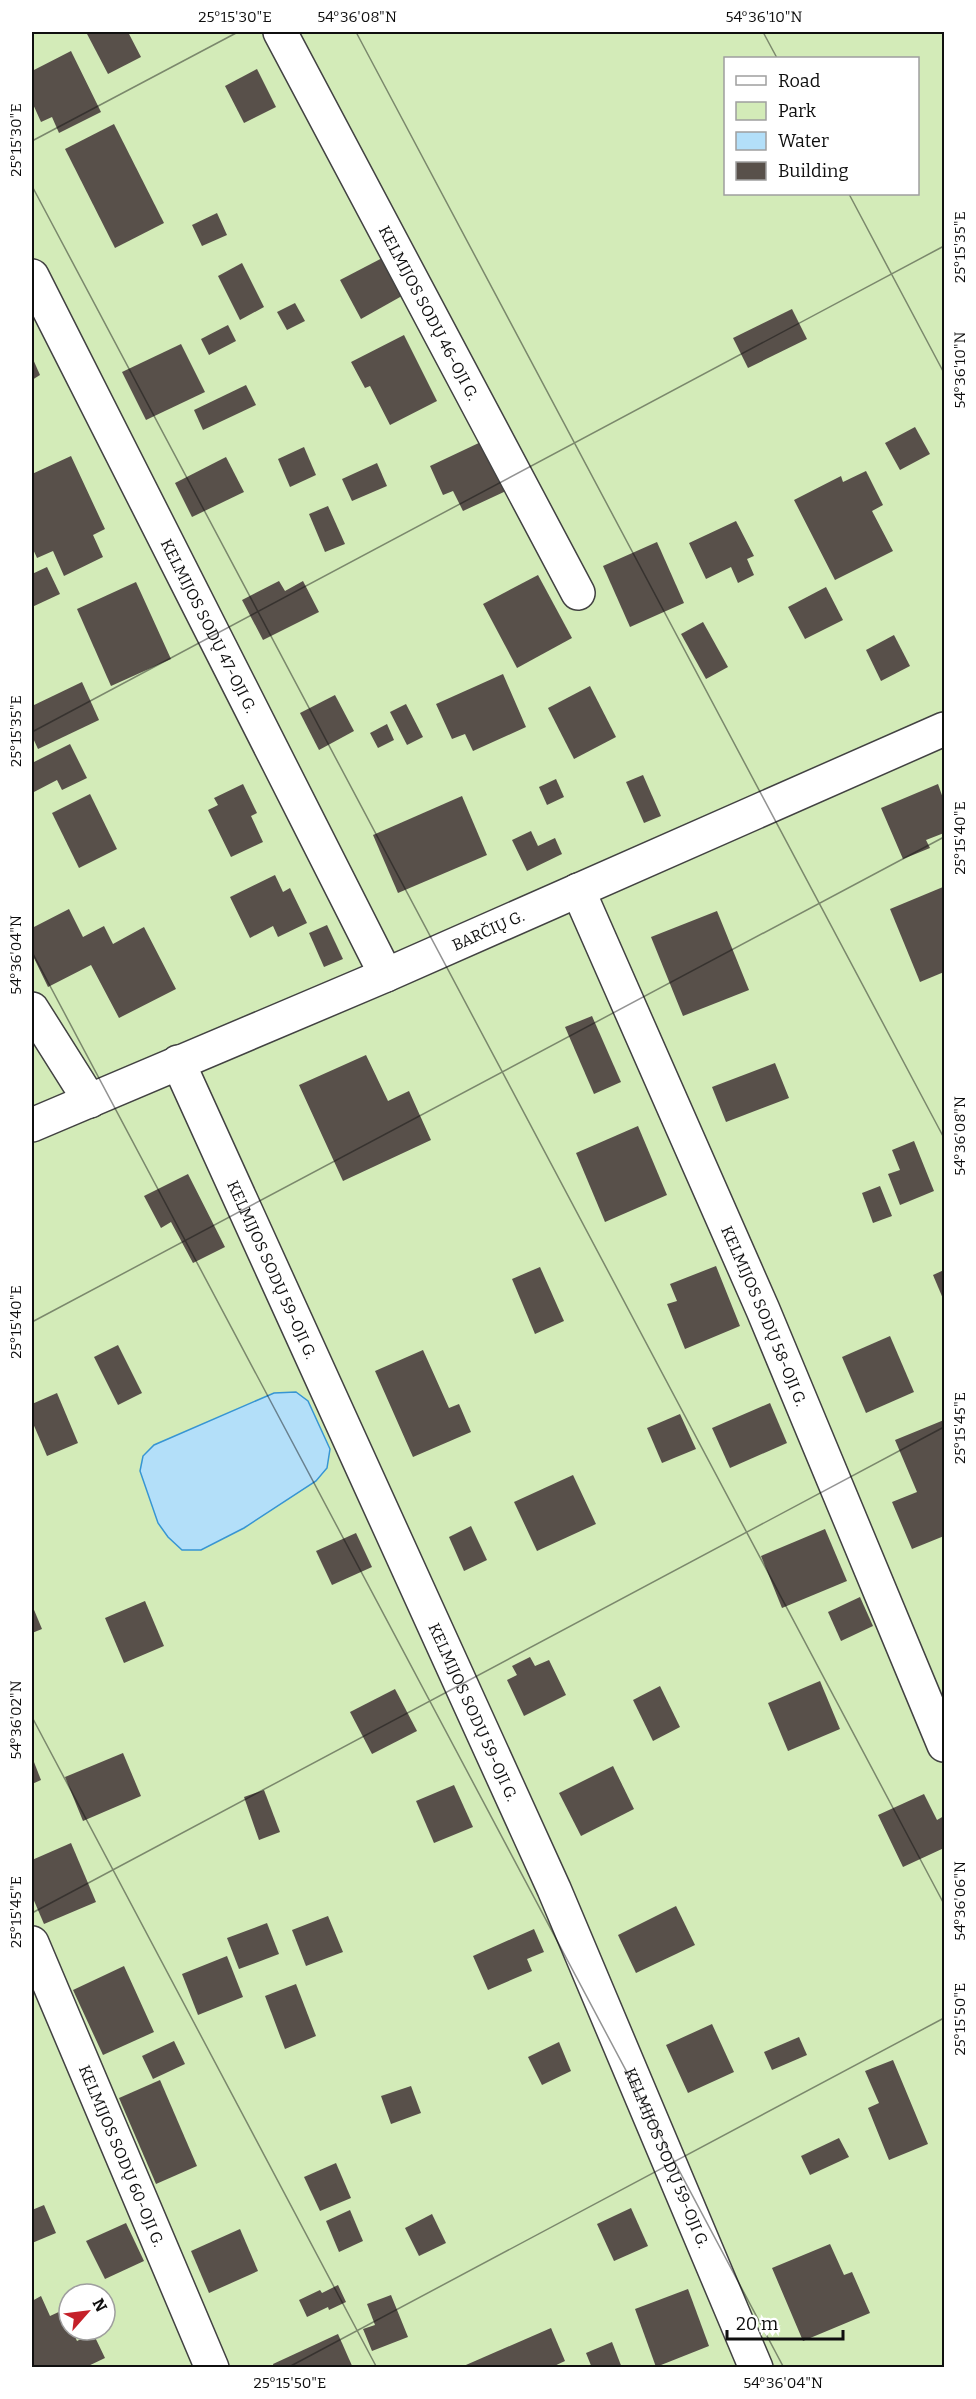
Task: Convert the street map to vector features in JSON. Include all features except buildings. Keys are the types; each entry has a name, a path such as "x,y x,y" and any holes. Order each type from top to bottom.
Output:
{"street":[{"name":"KELMIJOS SODŲ 46-OJI G.","path":"280,32 578,593"},
{"name":"KELMIJOS SODŲ 47-OJI G.","path":"32,276 386,975"},
{"name":"BARČIŲ G.","path":"32,1125 386,975 945,729"},
{"name":"KELMIJOS SODŲ 58-OJI G.","path":"578,890 763,1310 945,1745"},
{"path":"32,1009 90,1101"},
{"name":"KELMIJOS SODŲ 59-OJI G.","path":"178,1062 554,1889 756,2367"},
{"name":"KELMIJOS SODŲ 60-OJI G.","path":"32,1943 212,2367"}],"green space":[{"path":"32,32 944,32 944,2367 32,2367"}],"water":[{"path":"296,1392 308,1401 330,1449 327,1468 316,1481 244,1528 201,1550 182,1550 168,1537 158,1523 140,1471 143,1456 154,1445 274,1393"}]}
